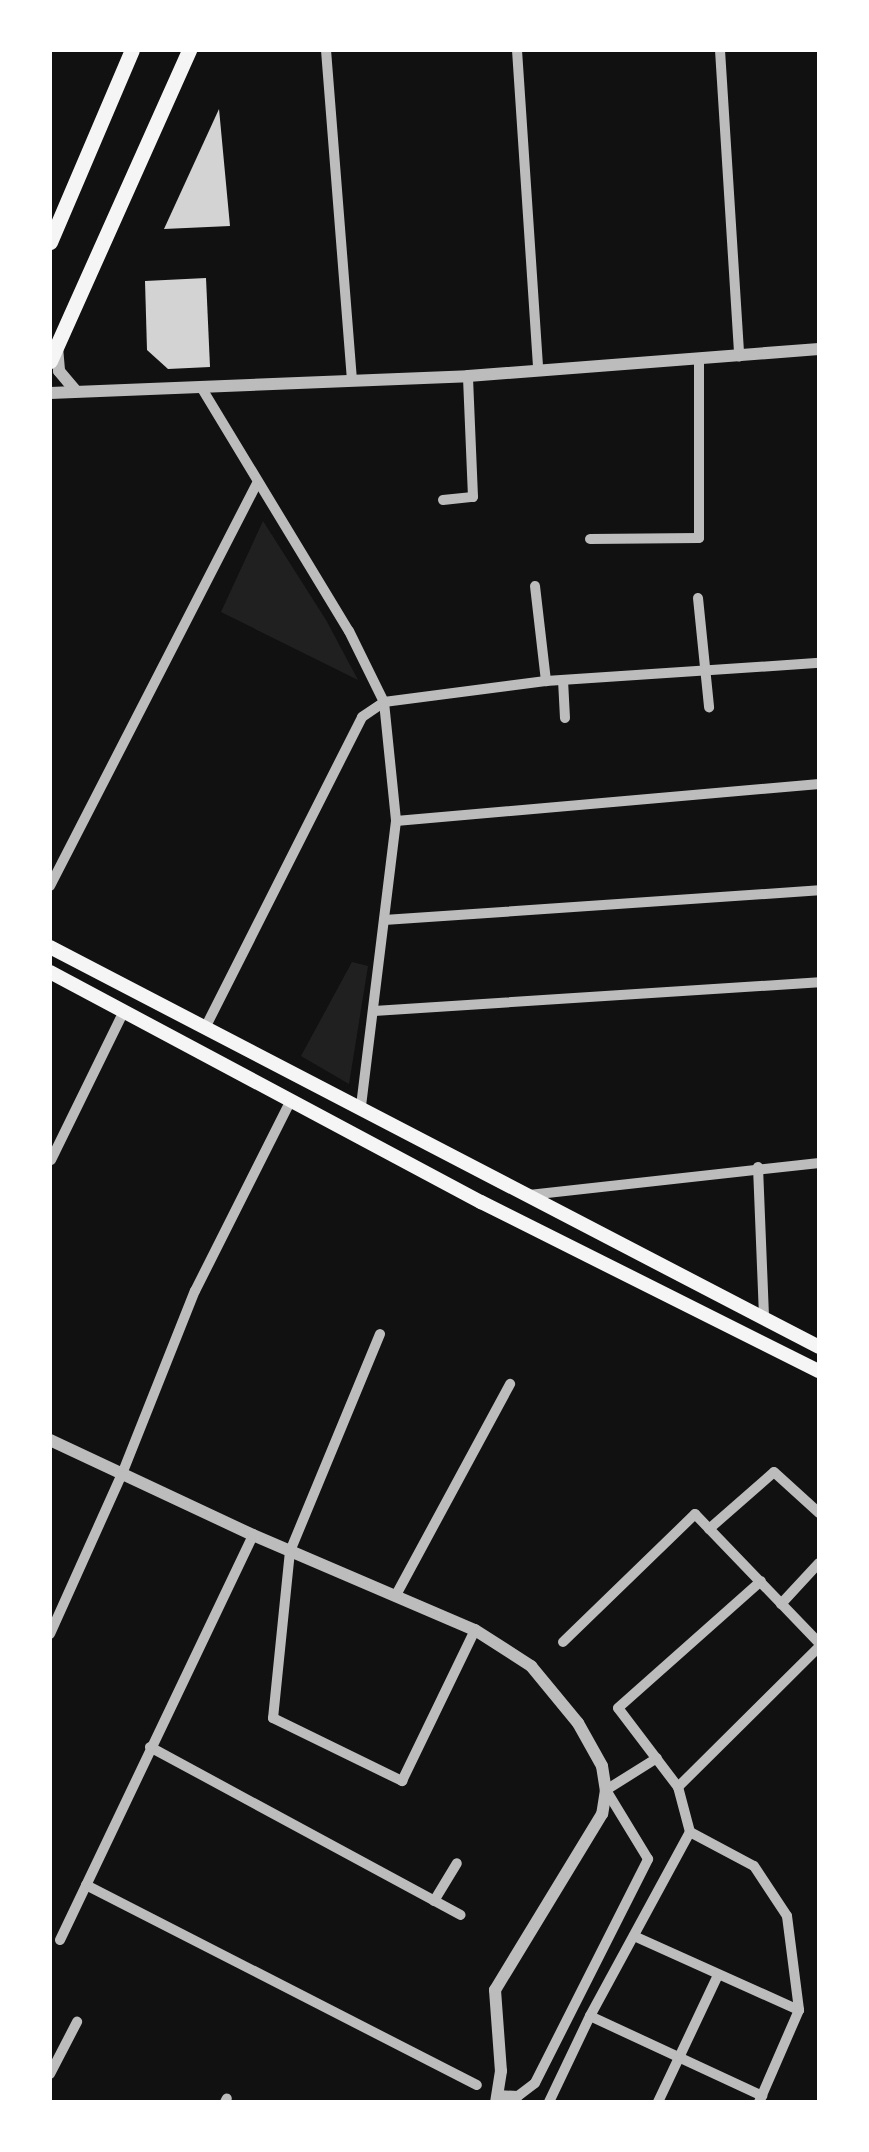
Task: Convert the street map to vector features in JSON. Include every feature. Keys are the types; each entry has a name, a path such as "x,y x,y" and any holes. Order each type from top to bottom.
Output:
{"main road":[{"path":"50,242 132,50"},
{"path":"53,354 190,50"},
{"path":"50,947 819,1347"},
{"path":"50,972 481,1202 819,1372"}],"street":[{"path":"326,50 352,381"},
{"path":"517,50 538,370"},
{"path":"720,50 739,356"},
{"path":"50,394 468,376 819,349"},
{"path":"53,354 59,371 75,390"},
{"path":"590,539 699,538 699,358"},
{"path":"443,500 472,497 468,376"},
{"path":"201,386 331,600 384,702 396,822 362,1108"},
{"path":"50,886 258,484"},
{"path":"535,586 546,681"},
{"path":"698,598 709,707"},
{"path":"205,1028 362,717 384,702 546,681 819,663"},
{"path":"563,680 565,718"},
{"path":"396,822 819,784"},
{"path":"384,920 819,890"},
{"path":"374,1011 819,982"},
{"path":"51,1160 124,1010"},
{"path":"50,1634 122,1474 196,1291 292,1100"},
{"path":"529,1194 819,1163"},
{"path":"758,1167 764,1318"},
{"path":"380,1334 290,1551 273,1718 402,1782 475,1630"},
{"path":"396,1595 510,1384"},
{"path":"50,1440 253,1535 475,1630 531,1666 555,1692 602,1766 606,1790 602,1814 495,1990 501,2070 496,2099 518,2096 535,2083 648,1858 606,1790"},
{"path":"709,1529 774,1472 819,1513"},
{"path":"562,1642 695,1514 819,1645 678,1787"},
{"path":"60,1940 253,1535"},
{"path":"781,1604 819,1562"},
{"path":"549,2102 590,2016 690,1832 678,1787 618,1708 761,1580"},
{"path":"150,1747 461,1916"},
{"path":"606,1790 657,1758"},
{"path":"590,2016 679,2055 761,2099 798,2010 788,1916 754,1866 690,1832"},
{"path":"434,1901 456,1864"},
{"path":"86,1885 477,2085"},
{"path":"634,1936 798,2010"},
{"path":"658,2102 718,1975"},
{"path":"50,2074 77,2022"}],"shaded area":[{"path":"263,521 326,620 358,680 221,612"},
{"path":"352,962 368,966 349,1084 301,1056"}],"building":[{"path":"219,109 230,226 164,229"},
{"path":"206,278 210,367 168,369 147,350 145,281"}]}
